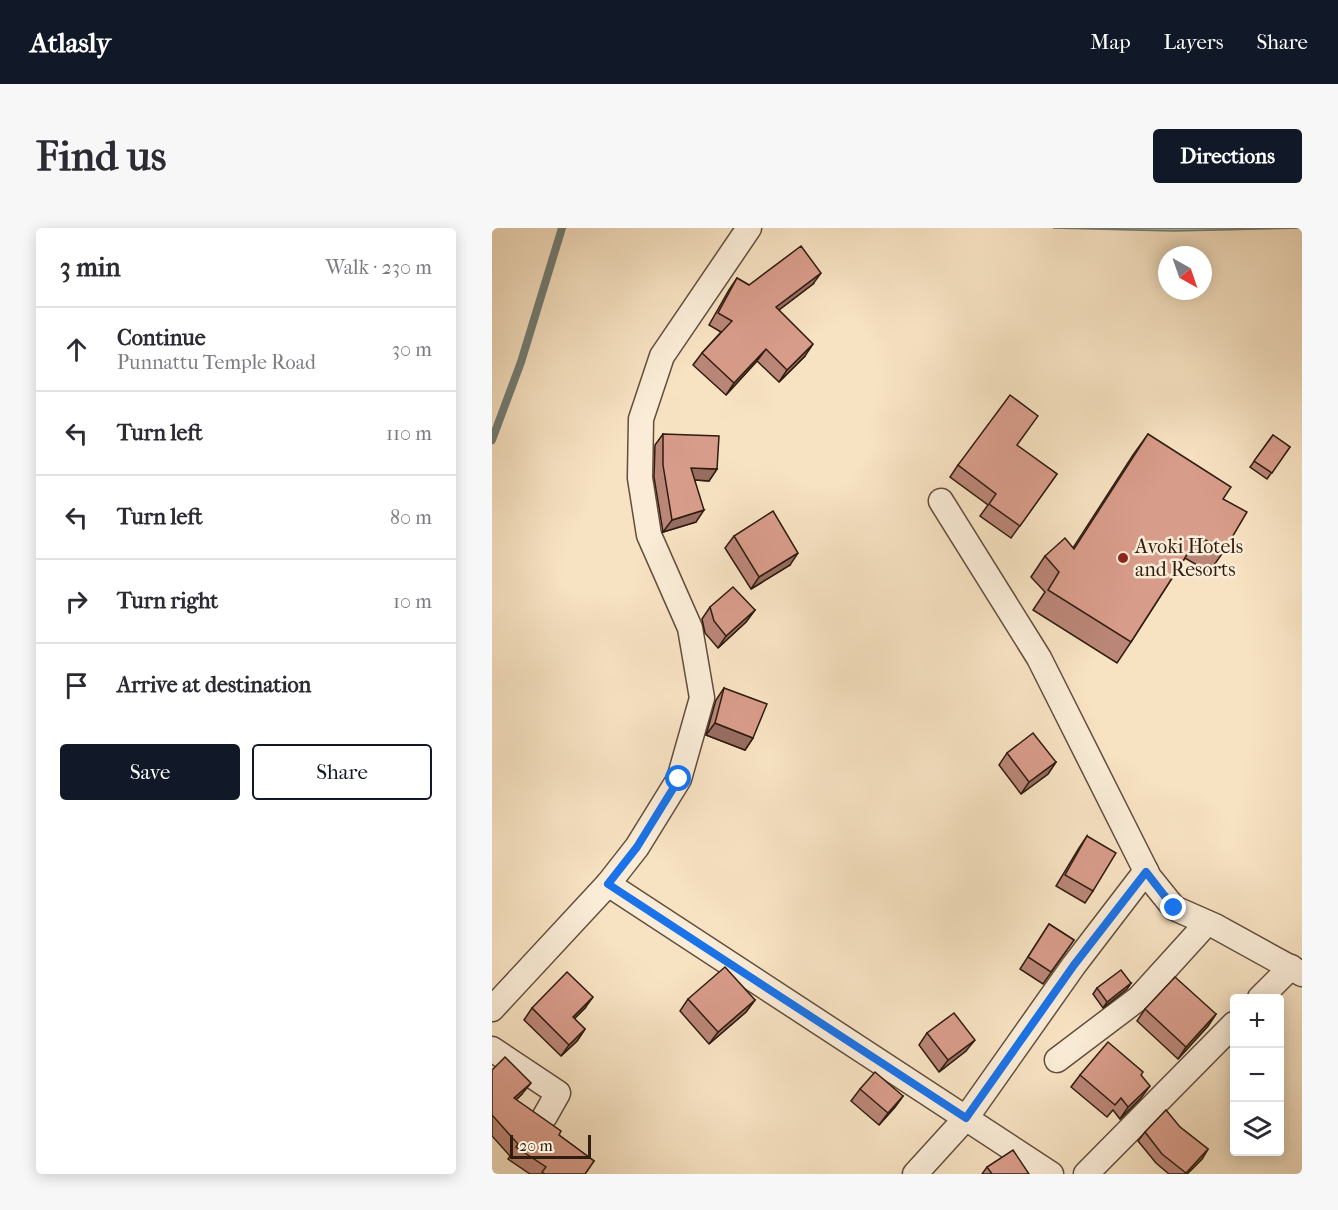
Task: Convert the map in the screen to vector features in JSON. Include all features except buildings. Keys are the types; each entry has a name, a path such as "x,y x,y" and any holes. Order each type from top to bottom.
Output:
{"street":[{"path":"492,1009 608,884 637,847 679,779 702,698 690,628 649,534 640,478 641,419 662,356 750,228"},
{"path":"941,501 1039,658 1146,872 1174,908 1297,970 1266,994"},
{"path":"915,1174 966,1118 1074,965 1146,872"},
{"path":"608,884 1051,1174"},
{"path":"1057,1060 1139,998 1207,923"},
{"path":"1086,1174 1230,1028"},
{"path":"492,1049 558,1093 545,1116"}],"water":[{"path":"1053,228 1302,228 1174,231"}],"waterway":[{"path":"492,440 521,362 562,228"}],"place":[{"name":"Avoki Hotels and Resorts","path":"1123,558"}],"route":[{"path":"679,779 637,847 608,884 966,1118 1074,965 1146,872 1174,908"}]}
